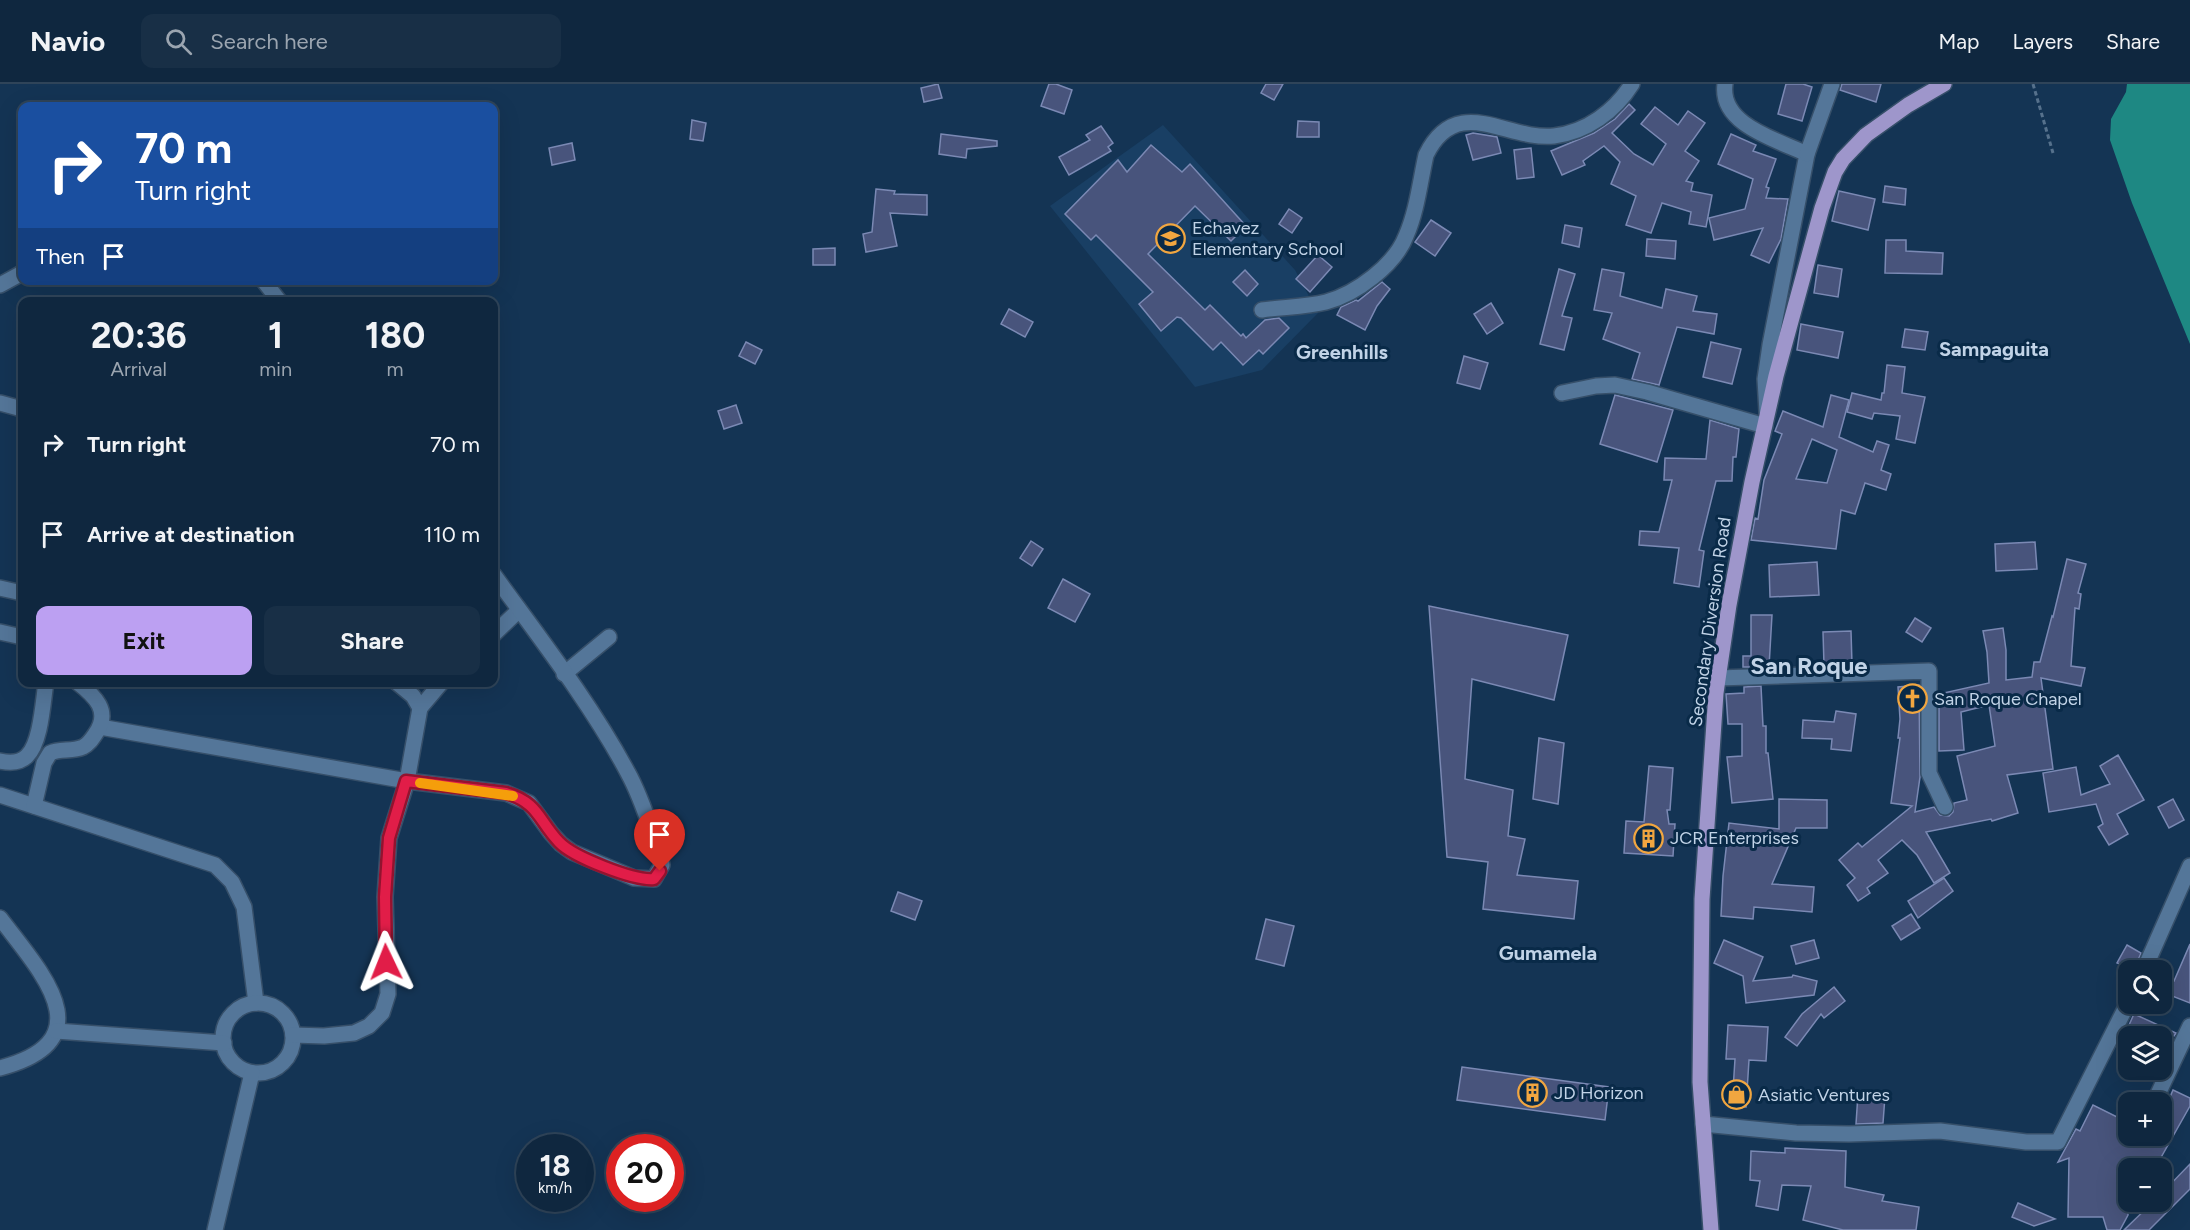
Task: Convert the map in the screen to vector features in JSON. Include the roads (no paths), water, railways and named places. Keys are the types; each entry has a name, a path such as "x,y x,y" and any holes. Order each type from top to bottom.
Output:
{"main road":[{"name":"Secondary Diversion Road","path":"1711,1230 1700,1082 1702,899 1718,678 1752,482 1822,208 1835,172 1843,159 1866,135 1908,105 1944,84"}],"street":[{"path":"1262,310 1334,299 1377,274 1388,264 1406,238 1426,155 1446,130 1455,125 1474,123 1491,124 1531,134 1553,136 1571,132 1600,118 1624,96 1632,84"},
{"path":"1725,84 1726,99 1731,112 1745,125 1807,154"},
{"path":"1562,393 1596,386 1615,385 1766,421 1765,385 1770,345 1807,154 1832,84"},
{"path":"0,285 18,275"},
{"path":"267,285 276,297"},
{"path":"0,403 18,409"},
{"path":"100,728 406,781 506,793 529,803 551,832 572,852 634,878 654,879 663,865 629,774 564,674 498,581"},
{"path":"0,588 18,592"},
{"path":"498,630 519,610"},
{"path":"0,632 18,636"},
{"path":"564,674 609,637"},
{"path":"1718,678 1929,671 1929,773 1945,807"},
{"path":"0,761 20,761 31,752 37,735 45,687"},
{"path":"34,806 44,763 50,753 84,747 100,728 103,718 99,704 84,687"},
{"path":"402,687 413,696 420,708"},
{"path":"293,1035 354,1033 369,1026 382,1013 388,994 385,897 389,838 406,781 420,708 438,687"},
{"path":"0,795 215,865 232,882 244,907 256,1003"},
{"path":"2148,960 2190,866"},
{"path":"0,918 50,986 57,1008 58,1024 52,1038 39,1053 22,1062 0,1068"},
{"path":"256,1003 266,1003 284,1014 290,1023 293,1035 292,1048 286,1060 277,1068 265,1073 252,1073 240,1069 230,1060 223,1036 225,1024 233,1013 243,1006 256,1003"},
{"path":"1703,1124 1817,1133 1940,1131 2026,1142 2058,1143 2122,1014"},
{"path":"2159,1092 2190,1026"},
{"path":"56,1031 224,1043"},
{"path":"215,1230 252,1073"}],"place":[{"name":"Echavez Elementary School","path":"1171,238"},
{"name":"San Roque Chapel","path":"1913,699"},
{"name":"JCR Enterprises","path":"1649,838"},
{"name":"JD Horizon","path":"1533,1093"},
{"name":"Asiatic Ventures","path":"1737,1095"}],"district":[{"name":"Sampaguita","path":"1994,349"},
{"name":"Greenhills","path":"1342,352"},
{"name":"San Roque","path":"1809,665"},
{"name":"Gumamela","path":"1548,953"}]}
